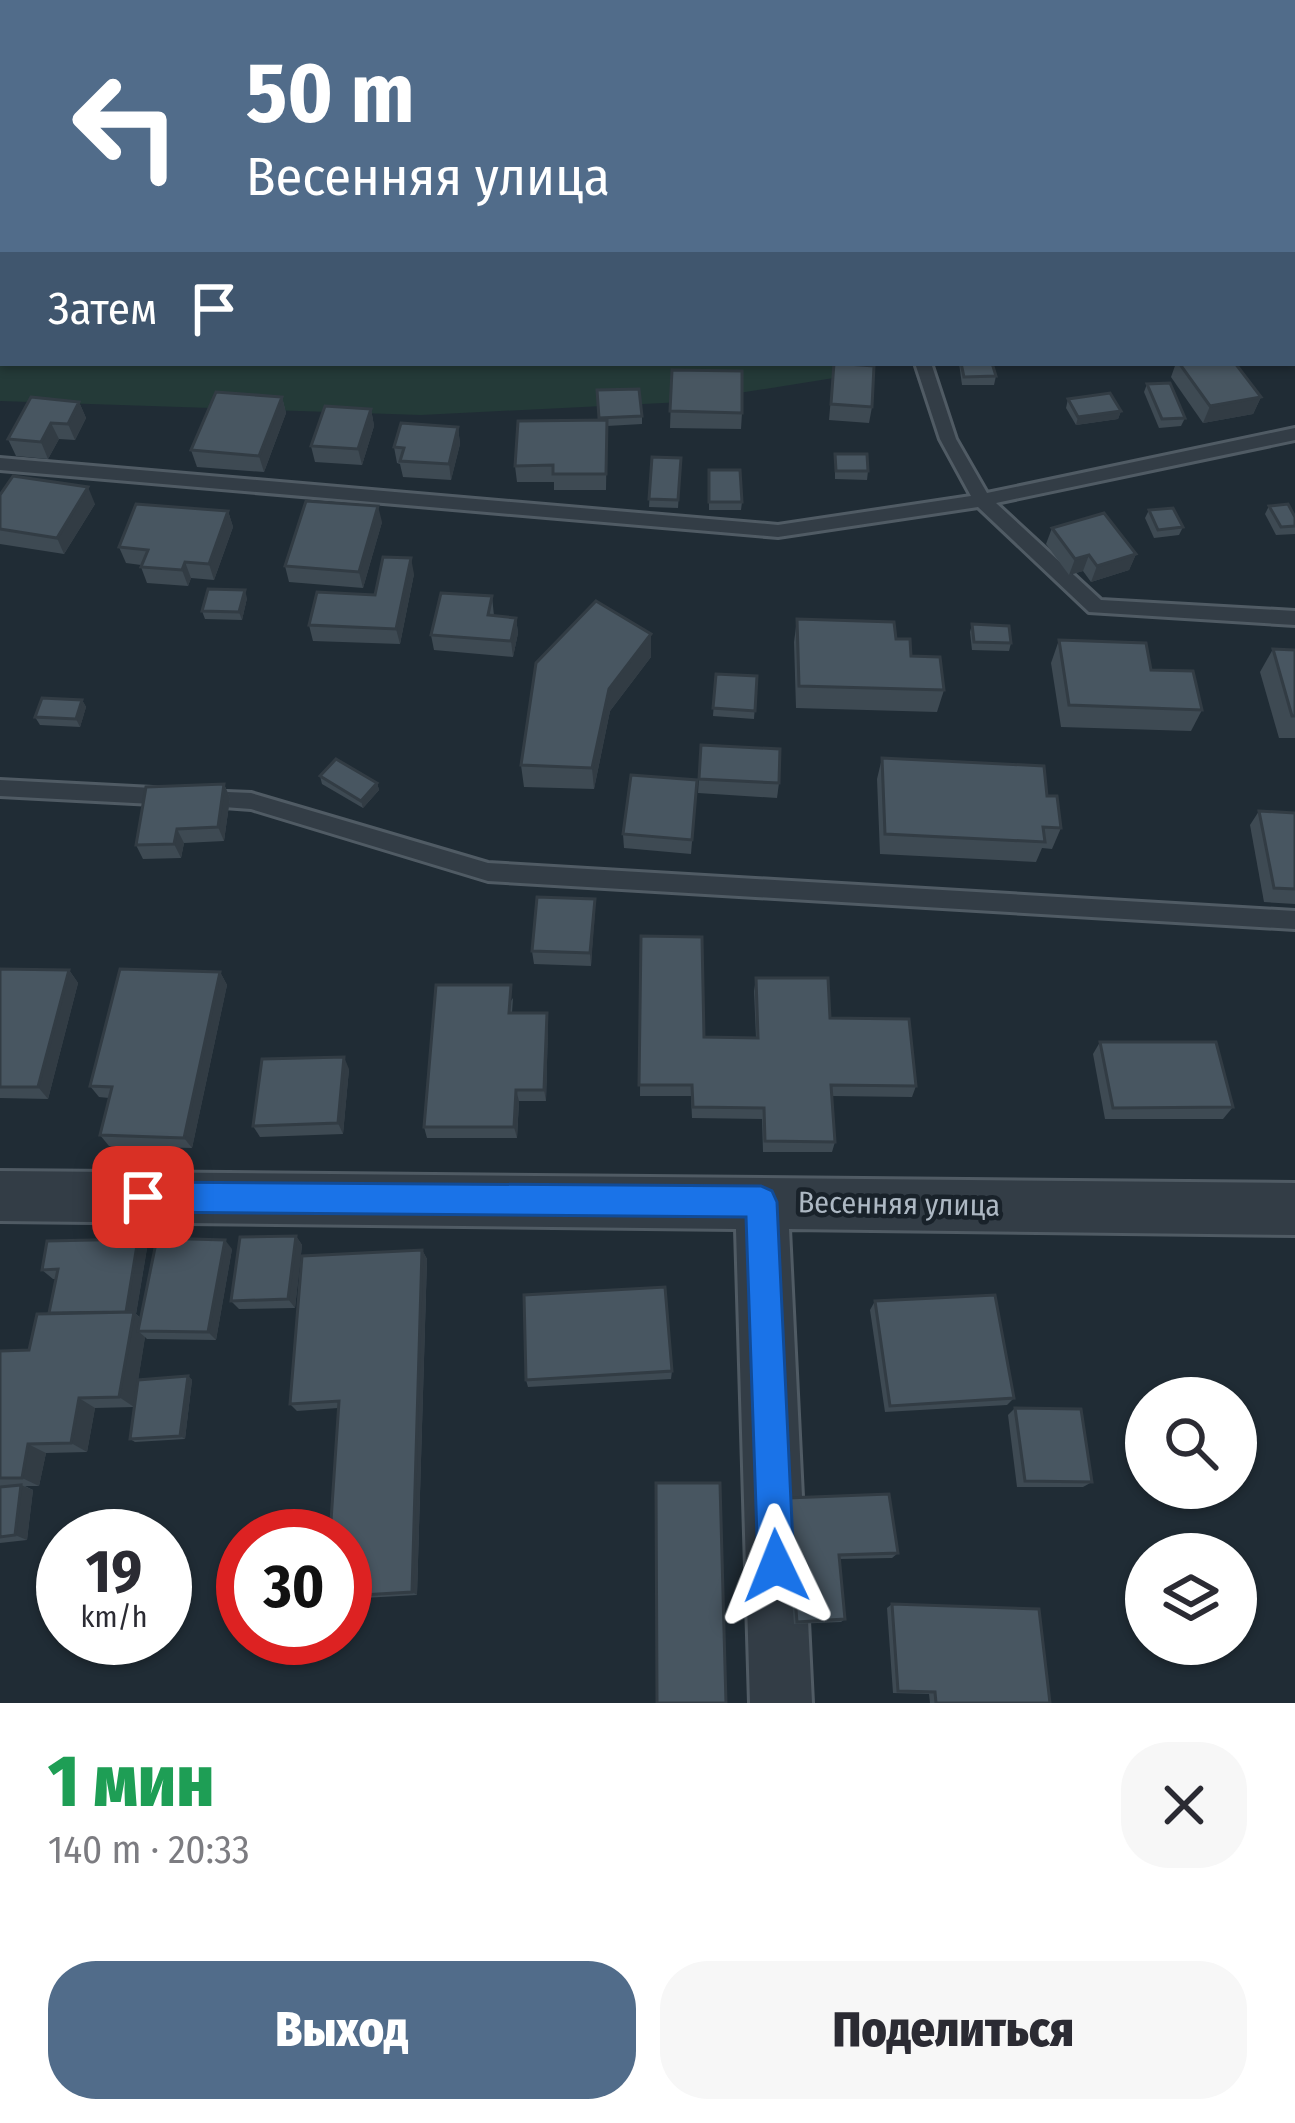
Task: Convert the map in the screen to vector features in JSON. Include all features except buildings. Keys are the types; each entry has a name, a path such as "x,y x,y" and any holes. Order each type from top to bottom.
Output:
{"street":[{"name":"Весенняя улица","path":"0,1196 1295,1209"},
{"path":"761,1202 781,1703"}],"lane":[{"path":"924,366 948,439 982,500 1096,607 1295,618"},
{"path":"0,464 778,532 982,500 1295,434"},
{"path":"0,788 251,801 488,872 1295,920"}],"green space":[{"path":"0,366 852,366 840,377 683,402 421,415 0,401"}],"route":[{"path":"143,1197 761,1202 776,1566"}]}
